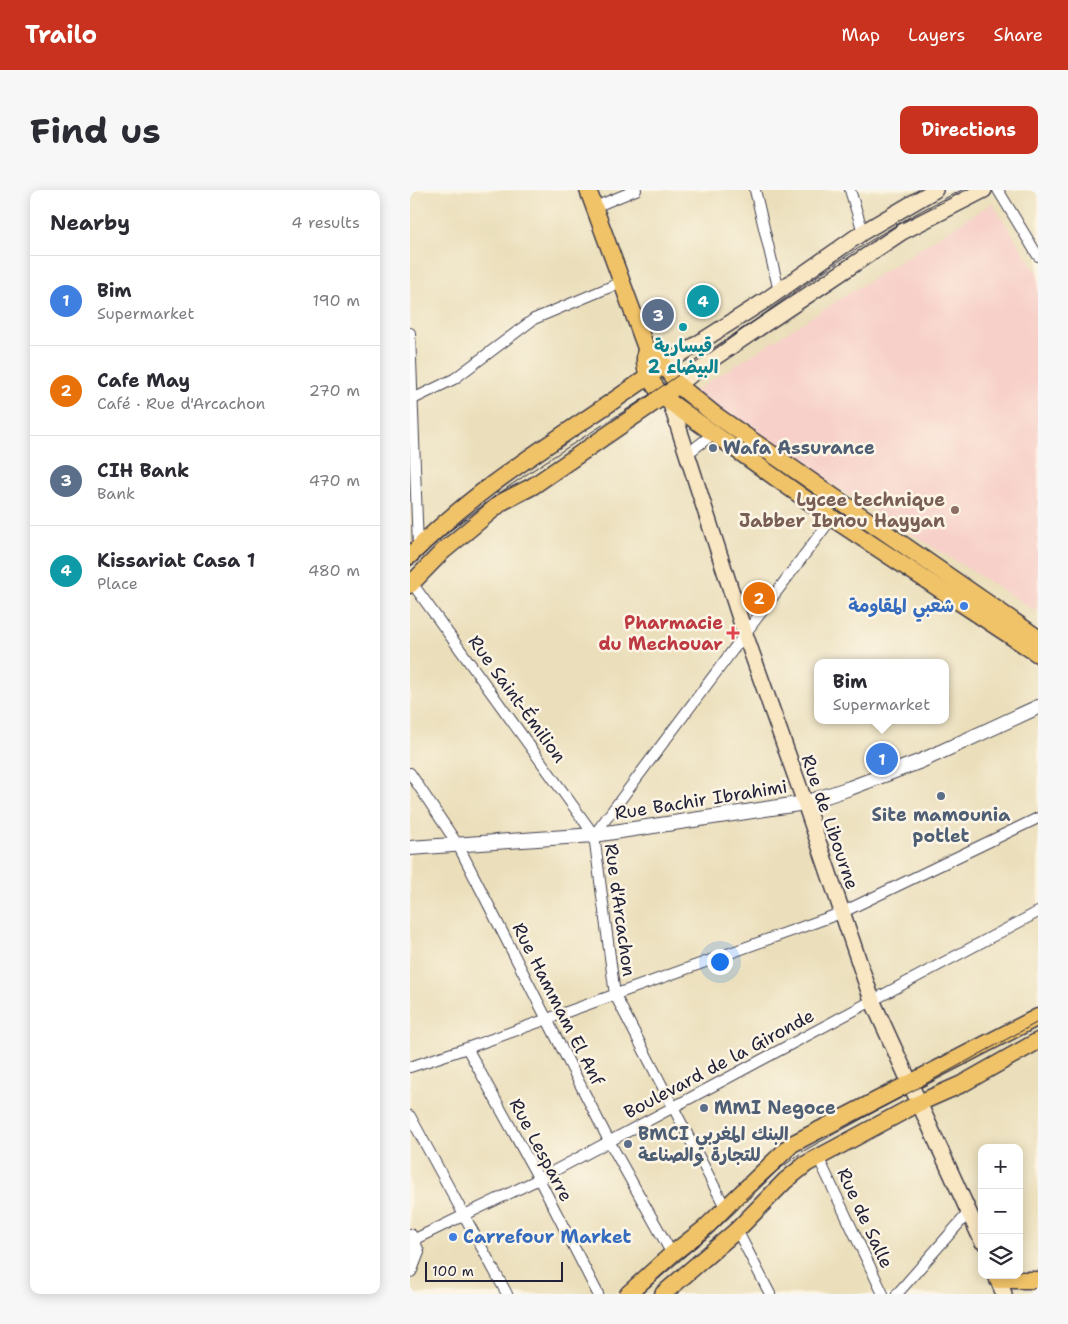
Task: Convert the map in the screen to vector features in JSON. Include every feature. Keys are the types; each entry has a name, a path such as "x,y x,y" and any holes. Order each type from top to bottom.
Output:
{"main road":[{"path":"579,190 589,214 599,203"},
{"path":"588,190 599,203 622,282 646,348 644,364 648,377 667,401 710,425 1038,638"},
{"path":"414,552 514,467 864,232 935,190"},
{"path":"411,583 442,552 502,502 533,486 624,422 667,401 678,385 705,364 902,232 984,190"},
{"path":"646,348 656,354 710,425 832,518 1038,654"},
{"name":"Rue de Libourne","path":"667,401 687,454 745,634 872,1000 979,1234"},
{"path":"710,425 735,435 1038,642"},
{"path":"710,425 1038,650"},
{"path":"628,1294 672,1254 704,1229 792,1144 1038,1017"},
{"path":"663,1294 737,1230 784,1181 818,1157 919,1103 962,1084 1038,1041"},
{"path":"1000,1283 1036,1284"}],"street":[{"path":"599,203 636,190"},
{"path":"754,190 779,290"},
{"path":"850,190 864,232"},
{"path":"998,190 1038,256"},
{"path":"413,399 454,379 534,319 622,282"},
{"path":"410,333 413,399 414,552"},
{"path":"687,454 710,425"},
{"name":"Rue d'Arcachon","path":"725,1208 615,995 594,835 832,518"},
{"name":"Rue Saint-Émilion","path":"411,583 594,835"},
{"name":"Rue Bachir Ibrahimi","path":"410,848 594,835 805,803 921,761 1038,707"},
{"name":"Rue Hammam El Anf","path":"410,773 458,845 609,1142 672,1254"},
{"path":"410,1067 468,1048 841,913 1038,818"},
{"name":"Boulevard de la Gironde","path":"412,1238 464,1216 609,1142 1038,912"},
{"name":"Rue Lesparre","path":"468,1048 539,1178 598,1294"},
{"path":"410,1116 507,1294"},
{"name":"Rue de Salle","path":"818,1157 883,1294"},
{"path":"897,1294 969,1212"},
{"path":"737,1230 770,1294"},
{"path":"410,1270 417,1252 412,1238"}],"shaded area":[{"name":"Lycee technique Jabber Ibnou Hayyan","path":"992,203 1038,275 1038,612 707,407 690,394"}],"tram line":[{"path":"410,567 467,517 528,473 655,391 843,259 921,211 962,190"},
{"path":"641,1294 714,1231 774,1173 805,1150 1038,1022"}],"place":[{"name":"Kissariat Casa 1","path":"703,301"},
{"name":"CIH Bank","path":"658,315"},
{"name":"قيسارية البيضاء 2","path":"683,327"},
{"name":"Wafa Assurance","path":"713,448"},
{"name":"Lycee technique Jabber Ibnou Hayyan","path":"955,510"},
{"name":"Cafe May","path":"759,598"},
{"name":"شعبي المقاومة","path":"964,606"},
{"name":"Pharmacie du Mechouar","path":"733,633"},
{"name":"Bim","path":"882,759"},
{"name":"Site mamounia potlet","path":"941,796"},
{"name":"MMI Negoce","path":"704,1108"},
{"name":"BMCI البنك المغربي للتجارة والصناعة","path":"628,1144"},
{"name":"Carrefour Market","path":"453,1237"}]}
